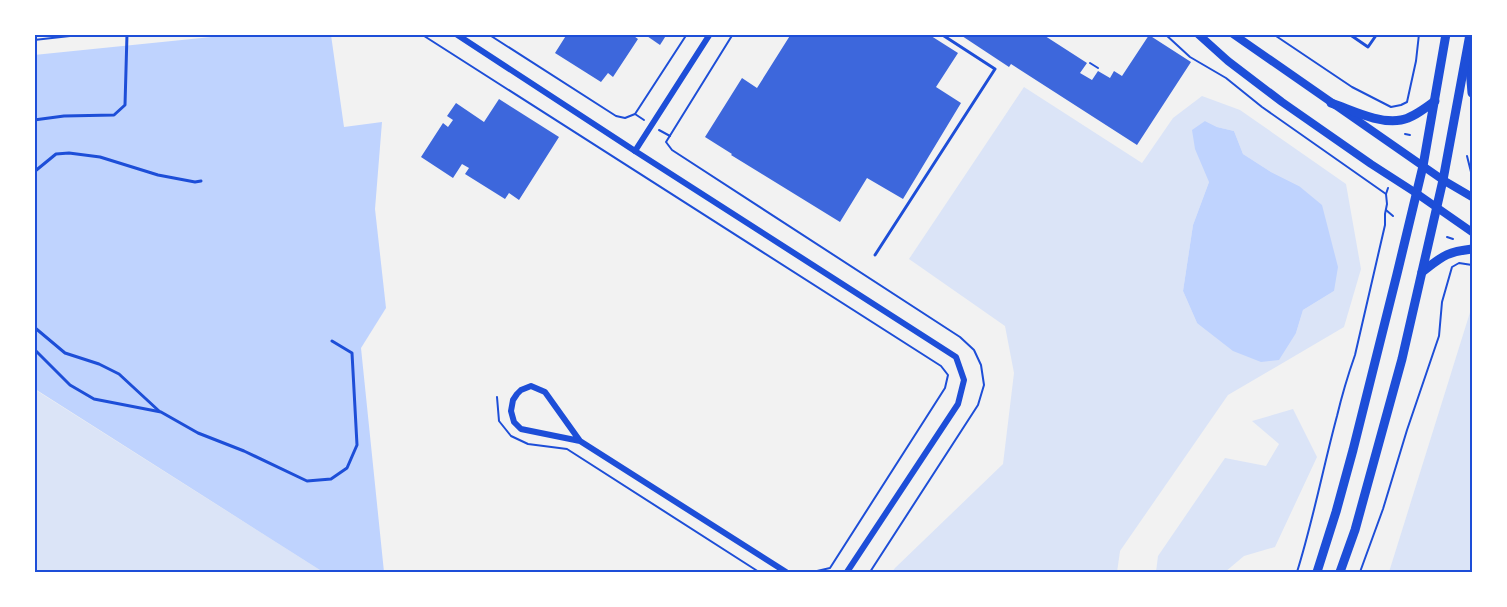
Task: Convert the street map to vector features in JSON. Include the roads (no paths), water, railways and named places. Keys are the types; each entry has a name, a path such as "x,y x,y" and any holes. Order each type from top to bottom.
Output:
{"main road":[{"path":"1317,573 1336,512 1377,359 1423,166 1446,34"},
{"path":"1469,40 1473,93"},
{"path":"1340,573 1355,530 1393,395 1443,180 1469,40"},
{"path":"1331,103 1380,119 1401,120 1413,116 1435,101"},
{"path":"1422,272 1443,256 1456,251 1473,249"}],"street":[{"path":"456,34 635,152 956,357 964,380 958,404 847,573"},
{"path":"635,152 710,34"},
{"path":"1198,34 1228,61 1282,102 1473,232"},
{"path":"1233,34 1443,180 1473,197"},
{"path":"580,441 545,392 531,386 517,394 511,411 514,422 521,429 580,441 786,573"}],"lane":[{"path":"34,120 64,116 114,116 125,105 127,34"},
{"path":"875,255 995,69 941,34"},
{"path":"1349,34 1368,47 1377,34"},
{"path":"34,172 56,154 69,153 100,157 158,175 195,182 201,181"},
{"path":"34,327 65,353 99,364 119,374 160,412 198,433 244,451 307,481 331,479 347,468 357,445 352,353 332,341"},
{"path":"34,349 70,385 94,399 160,412"}],"water":[{"path":"231,35 331,35 344,127 382,122 375,209 386,308 361,348 384,572 323,572 35,389 34,55"},
{"path":"1205,121 1234,131 1243,154 1299,186 1322,205 1338,267 1334,291 1303,310 1296,333 1279,360 1261,362 1233,351 1197,323 1183,291 1193,225 1209,182 1195,149 1192,130"}]}
